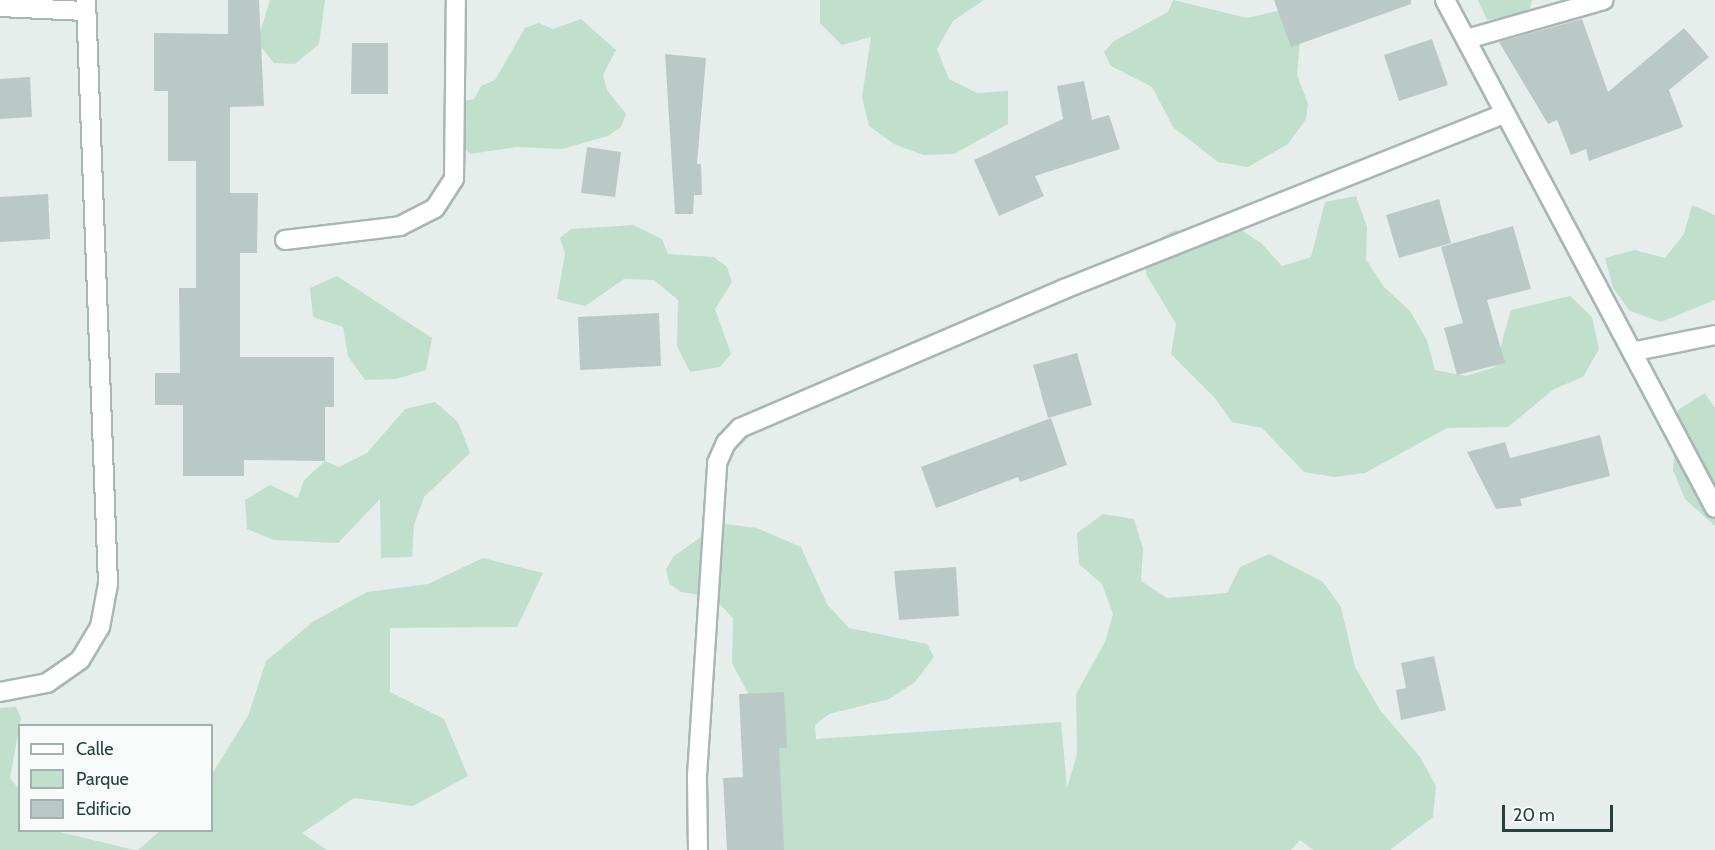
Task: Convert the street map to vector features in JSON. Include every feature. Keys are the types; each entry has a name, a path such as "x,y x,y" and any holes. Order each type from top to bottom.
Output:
{"street":[{"path":"285,240 400,226 435,208 454,179 456,0"},
{"path":"1445,0 1504,114 1636,351 1715,507"},
{"path":"1467,39 1604,0"},
{"path":"0,7 86,5 108,584 100,627 80,660 47,683 0,692"},
{"path":"698,850 697,776 717,464 726,443 740,429 1064,289 1504,114"},
{"path":"1636,351 1715,335"}],"green space":[{"path":"270,0 325,0 319,44 295,64 274,63 257,42"},
{"path":"820,0 984,0 953,21 937,49 949,79 977,93 1008,91 1008,124 954,154 923,155 894,144 869,126 862,97 871,37 842,45 820,23"},
{"path":"1173,0 1247,18 1278,11 1292,14 1301,27 1297,75 1308,104 1306,119 1288,144 1248,167 1218,162 1173,127 1152,87 1111,66 1104,52 1114,41 1168,12"},
{"path":"1478,0 1532,0 1530,9 1516,16 1487,20"},
{"path":"581,19 616,50 603,75 607,90 626,114 621,127 608,136 562,149 516,147 470,154 459,143 459,102 474,99 481,86 495,80 525,28 539,23 553,29"},
{"path":"1356,196 1367,227 1366,259 1383,286 1410,311 1427,340 1435,370 1466,376 1495,367 1511,310 1570,296 1592,317 1599,349 1583,377 1554,389 1508,427 1447,428 1365,473 1334,477 1304,472 1262,428 1232,422 1214,397 1171,354 1176,324 1146,274 1148,245 1175,230 1205,236 1235,226 1261,243 1282,266 1311,257 1325,202"},
{"path":"1692,205 1715,215 1715,300 1661,322 1630,311 1613,288 1605,258 1635,250 1665,258 1684,234"},
{"path":"633,225 662,239 668,254 714,257 727,267 732,282 715,309 731,354 720,367 690,372 677,346 678,300 654,280 624,279 585,306 557,299 565,254 560,238 571,229"},
{"path":"337,276 432,338 426,370 396,379 365,380 348,356 343,327 313,317 310,288"},
{"path":"1705,393 1715,408 1715,526 1685,499 1673,470 1678,410"},
{"path":"435,402 458,422 470,453 424,497 414,525 412,557 381,558 380,499 338,543 274,540 247,529 245,500 270,485 298,498 304,480 325,461 339,467 367,453 405,409"},
{"path":"1103,514 1134,519 1143,549 1141,581 1167,598 1227,593 1240,567 1269,554 1323,582 1341,607 1355,667 1380,710 1420,757 1436,786 1433,817 1390,850 1313,850 1300,840 1291,850 771,850 753,703 732,663 733,618 713,597 681,592 669,583 666,569 674,556 712,529 726,524 757,528 801,547 827,604 849,628 927,644 934,657 915,682 889,699 829,714 815,725 816,739 1061,722 1067,788 1077,754 1076,694 1105,642 1113,614 1102,584 1079,564 1077,533"},
{"path":"483,558 543,573 517,627 390,628 390,692 444,719 468,776 413,806 354,798 302,833 327,850 138,850 159,832 213,832 213,772 248,716 266,661 314,621 367,592 428,584"},
{"path":"16,707 21,718 18,724 10,778 18,788 18,832 60,832 134,850 0,850 0,708"}],"building":[{"path":"228,0 259,0 264,106 230,107 230,193 258,193 257,253 240,253 240,357 334,357 334,407 325,407 325,461 244,460 244,476 183,476 183,405 155,405 155,373 180,373 179,288 196,288 196,161 168,161 168,91 154,91 154,33 228,34"},
{"path":"1274,0 1411,0 1411,4 1291,47"},
{"path":"1582,19 1608,92 1684,28 1709,57 1669,90 1683,127 1589,161 1586,149 1571,155 1557,120 1548,124 1499,42"},
{"path":"1432,39 1448,85 1399,101 1384,55"},
{"path":"352,43 388,43 388,94 351,94"},
{"path":"665,54 706,58 697,164 701,164 702,195 694,195 693,214 675,214"},
{"path":"30,77 32,117 0,119 0,79"},
{"path":"1084,81 1092,120 1109,115 1120,149 1035,176 1044,196 999,216 974,160 1063,119 1057,86"},
{"path":"587,147 621,152 615,197 581,193"},
{"path":"48,194 50,239 0,242 0,197"},
{"path":"1439,199 1451,243 1399,258 1386,215"},
{"path":"1513,226 1531,289 1487,300 1505,363 1457,375 1444,328 1463,323 1441,247"},
{"path":"659,313 661,366 580,370 578,317"},
{"path":"1077,353 1092,405 1048,418 1033,365"},
{"path":"1051,418 1067,465 1020,482 1018,477 936,508 921,467"},
{"path":"1600,435 1610,476 1520,499 1522,506 1496,509 1467,452 1505,442 1510,458"},
{"path":"956,567 959,616 899,620 894,571"},
{"path":"1434,656 1446,710 1401,720 1396,690 1406,688 1401,663"},
{"path":"784,692 787,748 779,748 784,850 727,850 723,778 743,777 739,694"}]}
